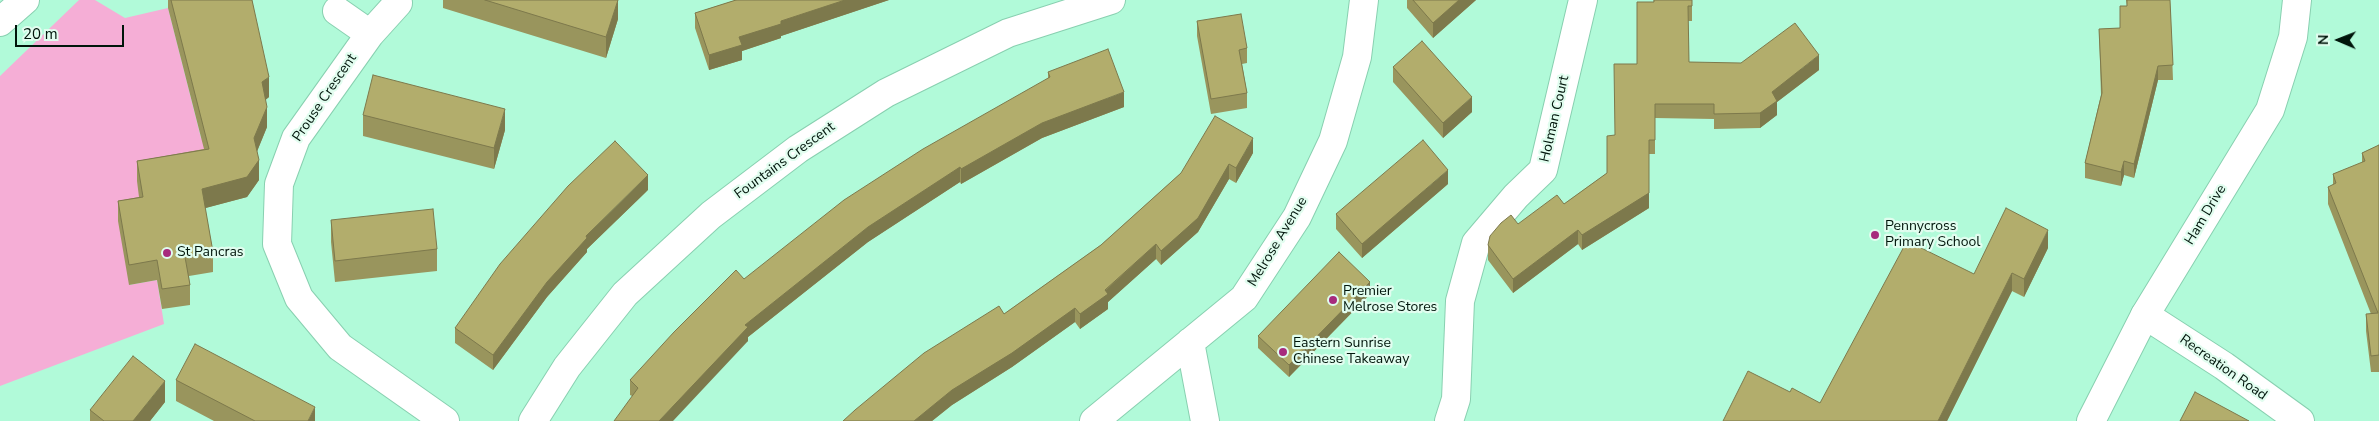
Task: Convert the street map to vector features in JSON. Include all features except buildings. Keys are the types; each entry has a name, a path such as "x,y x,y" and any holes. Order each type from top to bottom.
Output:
{"street":[{"path":"0,22 25,0"},
{"name":"Fountains Crescent","path":"533,421 567,367 626,294 711,215 798,149 886,93 1008,33 1110,0"},
{"name":"Melrose Avenue","path":"1094,421 1244,298 1297,217 1333,141 1357,57 1364,0"},
{"name":"Holman Court","path":"1449,421 1456,399 1460,301 1476,243 1516,196 1543,170 1583,0"},
{"name":"Ham Drive","path":"2091,421 2145,316 2270,110 2293,37 2297,0"},
{"name":"Prouse Crescent","path":"398,3 370,34 296,138 279,184 277,244 299,298 340,347 445,421"},
{"path":"336,11 370,34"},
{"name":"Recreation Road","path":"2145,316 2224,366 2300,421"},
{"path":"1190,342 1205,421"}],"shaded area":[{"path":"79,0 95,0 125,18 168,8 201,138 213,152 143,217 129,285 157,280 164,324 0,386 0,76"}],"place":[{"name":"Pennycross Primary School","path":"1875,235"},
{"name":"St Pancras","path":"167,253"},
{"name":"Premier Melrose Stores","path":"1333,300"},
{"name":"Eastern Sunrise Chinese Takeaway","path":"1283,352"}]}
